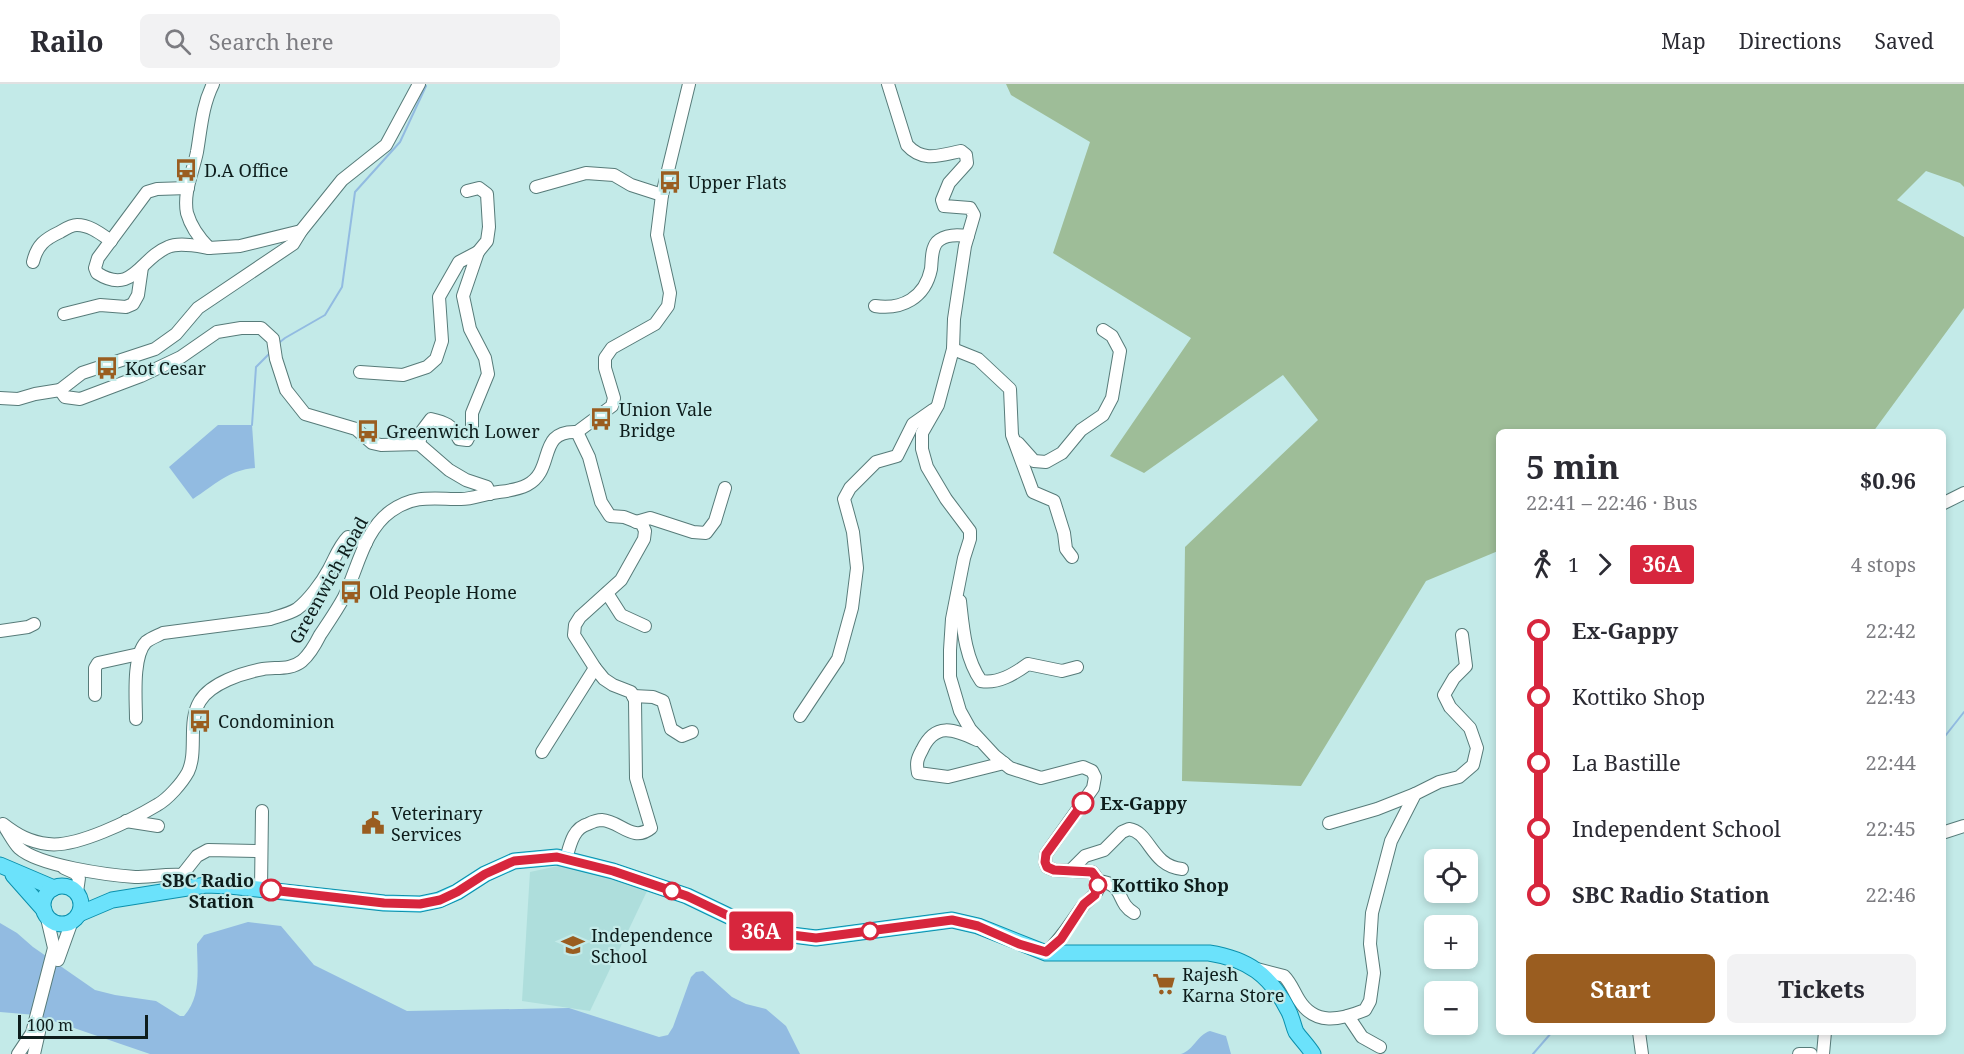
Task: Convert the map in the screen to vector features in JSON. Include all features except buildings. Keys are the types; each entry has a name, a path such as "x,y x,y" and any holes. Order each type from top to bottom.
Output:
{"main road":[{"path":"4,868 55,922 60,923 112,900 206,885 384,903 420,904 440,900 485,874 514,861 557,857 613,871 687,896 760,931 816,938 952,920 978,926 1019,944 1046,952 1209,952 1223,955 1257,969 1277,991 1289,1011 1296,1031 1313,1054"},
{"path":"4,868 55,887 64,886 78,894 112,900"},
{"path":"45,912 45,898 55,887"},
{"path":"75,918 81,908 78,894"}],"street":[{"path":"209,248 198,237 187,213 188,188 201,122 213,84"},
{"path":"0,398 18,399 60,390 82,374 155,350 167,342 198,308 293,244 342,180 386,145 419,84"},
{"path":"536,188 586,173 614,175 631,185 662,195 689,84"},
{"path":"888,84 907,146 914,153 926,157 961,151 966,155 967,163 949,183 942,200 944,206 970,208 974,214 968,236 954,320 953,349 938,405 922,433 922,449 927,467 946,499 970,531 952,619 950,650 950,677 960,711 980,742 1010,768 1041,778 1083,767 1092,771 1095,777 1093,788 1046,854 1045,862 1047,867 1054,870 1092,872 1098,880 1110,882 1116,886 1125,906 1134,913"},
{"path":"188,188 158,189 147,192 98,258 95,268 97,273 105,279 121,281 132,277 168,247 240,246 301,231"},
{"path":"419,444 422,431 431,419 453,427 459,439 467,440 472,430 472,414 488,374 485,358 470,329 463,296 478,252 487,241 489,227 487,194 479,188 467,191"},
{"name":"Greenwich Road","path":"2,821 31,841 50,845 70,844 126,821 159,804 188,771 192,760 194,717 199,702 210,689 249,672 284,668 300,663 309,653 344,597 366,543 390,511 414,499 477,498 513,491 537,478 543,467 549,444 564,432 577,432 612,406 614,398 605,368 605,358 612,348 655,324 668,306 670,293 657,236 662,195"},
{"path":"33,262 36,250 45,239 70,226 89,227 111,240"},
{"path":"875,306 889,308 908,303 928,280 934,247 938,241 948,236 968,236"},
{"path":"360,372 403,375 427,367 436,359 442,341 439,297 459,262 478,252"},
{"path":"64,314 100,305 126,307 133,304 138,295 142,267"},
{"path":"60,390 65,397 80,399 141,376 181,357 217,332 241,328 261,328 273,339 276,359 286,390 305,414 356,429 372,443 381,445 419,444 449,470 466,480 487,487 490,494"},
{"path":"1012,435 1034,460 1046,462 1062,453 1081,430 1103,415 1114,389 1120,351 1112,336 1103,330"},
{"path":"953,349 978,359 1010,389 1012,435 1033,492 1054,501 1064,533 1066,549 1072,558"},
{"path":"800,716 838,660 852,608 857,568 853,532 844,499 850,488 876,462 897,456 914,424 938,405"},
{"path":"566,859 571,841 581,826 601,820 633,834 651,828 636,778 635,700 631,692 604,679 574,635 575,625 580,617 621,580 644,539 645,531 642,524 624,517 610,516 601,502 589,457 577,432"},
{"path":"636,522 650,518 693,532 706,533 715,521 725,488"},
{"path":"1946,502 1964,493"},
{"path":"136,719 136,676 139,654 144,644 163,633 270,619 297,609 327,573 341,544 348,537 366,543"},
{"path":"607,593 621,615 645,626"},
{"path":"958,593 964,635 972,664 981,681 1000,680 1028,664 1062,671 1077,667"},
{"path":"0,631 34,624"},
{"path":"1329,823 1377,809 1439,782 1459,777 1473,765 1477,748 1470,728 1450,707 1444,695 1454,678 1466,666 1462,635"},
{"path":"94,695 94,668 98,663 139,654"},
{"path":"542,752 595,668"},
{"path":"633,696 642,695 663,702 671,729 682,736 692,732"},
{"path":"980,742 957,730 942,730 932,735 924,744 916,764 918,773 948,777 1004,763"},
{"path":"1257,969 1284,976 1309,1013 1318,1018 1348,1016 1365,1010 1370,1001 1374,973 1370,944 1372,913 1392,842 1415,794"},
{"path":"261,889 262,812"},
{"path":"2,821 18,847 31,855 75,873 78,878 78,894"},
{"path":"126,821 158,826"},
{"path":"1946,832 1964,826"},
{"path":"1071,870 1080,859 1104,850 1122,832 1129,829 1139,831 1157,857 1173,868 1182,869"},
{"path":"60,866 137,877 182,875 197,856 208,850 260,851"},
{"path":"55,887 61,873 60,866"},
{"path":"1046,952 1061,939 1084,904 1095,895 1098,880"},
{"path":"45,912 58,948"},
{"path":"34,1054 38,1023 58,948 75,918"},
{"path":"1348,1016 1362,1037 1380,1047"},
{"path":"18,1054 28,1042 38,1023"},
{"path":"1639,1035 1642,1054"},
{"path":"1822,1054 1825,1035"},
{"path":"1799,1054 1811,1054"}],"shaded area":[{"path":"218,425 252,425 255,468 229,475 193,499 169,467"},
{"name":"Independence School","path":"567,864 648,889 590,1011 522,1001 530,872"},
{"path":"248,922 281,926 314,965 407,1011 569,1008 659,1037 668,1035 673,1027 691,977 696,972 703,971 732,997 746,1004 766,1009 786,1026 800,1054 150,1054 36,1015 0,1012 0,923 95,990 156,1001 180,1016 184,1016 194,1000 196,991 197,944 204,935"},
{"path":"1210,1031 1226,1036 1231,1054 1181,1054 1202,1036"}],"green space":[{"path":"1006,84 1964,84 1964,187 1960,183 1926,171 1897,200 1964,237 1964,308 1875,429 1496,429 1496,552 1426,581 1301,786 1182,781 1185,547 1318,420 1283,375 1144,473 1110,456 1191,338 1053,253 1090,142 1011,95"}],"waterway":[{"path":"280,342 325,315 342,287 355,192 400,142 426,86"},
{"path":"252,425 256,367 269,354"},
{"path":"1946,735 1964,712"},
{"path":"1533,1054 1549,1035"}],"bus line":[{"name":"36A","path":"271,890 384,903 420,904 440,900 498,867 514,861 557,857 613,871 687,896 760,931 816,938 952,920 978,926 1019,944 1046,952 1061,939 1084,904 1095,895 1098,888 1098,880 1092,872 1054,870 1047,867 1045,862 1046,854 1083,803"}],"place":[{"name":"D.A Office","path":"186,170"},
{"name":"Upper Flats","path":"670,182"},
{"name":"Kot Cesar","path":"107,368"},
{"name":"Union Vale Bridge","path":"601,419"},
{"name":"Greenwich Lower","path":"368,431"},
{"name":"Old People Home","path":"351,592"},
{"name":"Condominion","path":"200,721"},
{"name":"Ex-Gappy","path":"1083,803"},
{"name":"Veterinary Services","path":"373,823"},
{"name":"Kottiko Shop","path":"1098,885"},
{"name":"SBC Radio Station","path":"271,890"},
{"name":"Independence School","path":"573,945"},
{"name":"Rajesh Karna Store","path":"1164,984"}]}
